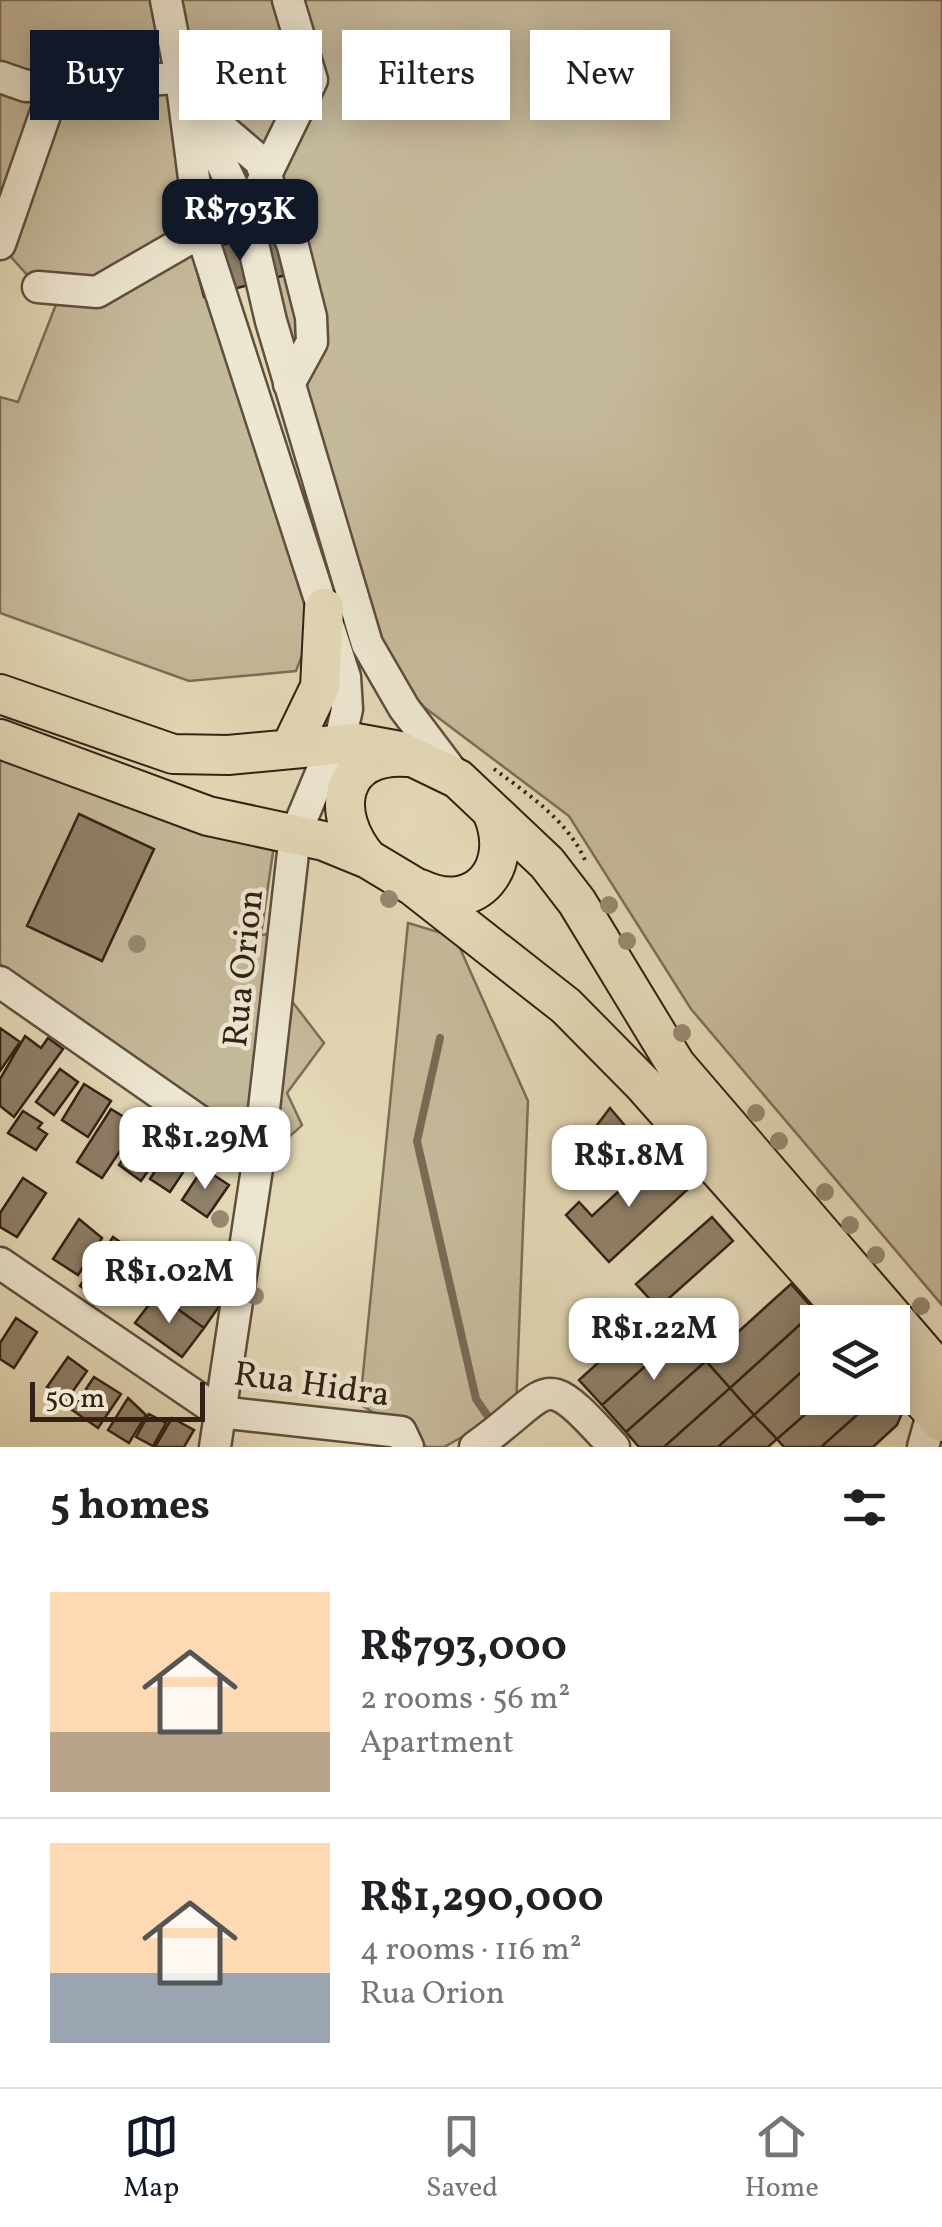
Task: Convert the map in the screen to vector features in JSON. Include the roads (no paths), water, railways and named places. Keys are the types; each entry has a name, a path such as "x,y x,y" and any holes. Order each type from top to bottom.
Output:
{"main road":[{"path":"290,748 320,686 324,608"},
{"path":"0,694 173,754 228,755 290,748 377,746 471,770 502,834 501,850 483,886 457,898 434,896 368,859 295,835 208,816 0,739"},
{"path":"368,859 346,828 345,794 353,778 384,760 419,758"},
{"path":"492,812 548,862 577,902 676,1065 942,1374"},
{"path":"413,886 566,1006 642,1084 839,1305"},
{"path":"910,1393 932,1427"}],"street":[{"path":"166,0 179,54"},
{"path":"246,214 312,80 288,0"},
{"path":"0,77 30,86"},
{"path":"2,230 42,120"},
{"path":"191,120 201,232 345,677 348,709 340,745"},
{"path":"201,120 246,214 271,321 367,644 404,708 471,770"},
{"path":"217,120 260,161 267,173 311,316 312,342 289,384"},
{"path":"38,287 97,292 201,232"},
{"path":"234,332 271,321"},
{"path":"266,429 300,416"},
{"name":"Rua Orion","path":"215,1447 258,1162 295,835 321,773 340,745"},
{"path":"0,982 258,1162"},
{"name":"Rua Hidra","path":"0,1263 219,1412 401,1432 408,1447"},
{"path":"474,1447 541,1394 556,1391 572,1400 614,1447"}],"waterway":[{"path":"440,1038 417,1141 476,1399 487,1415"}]}
